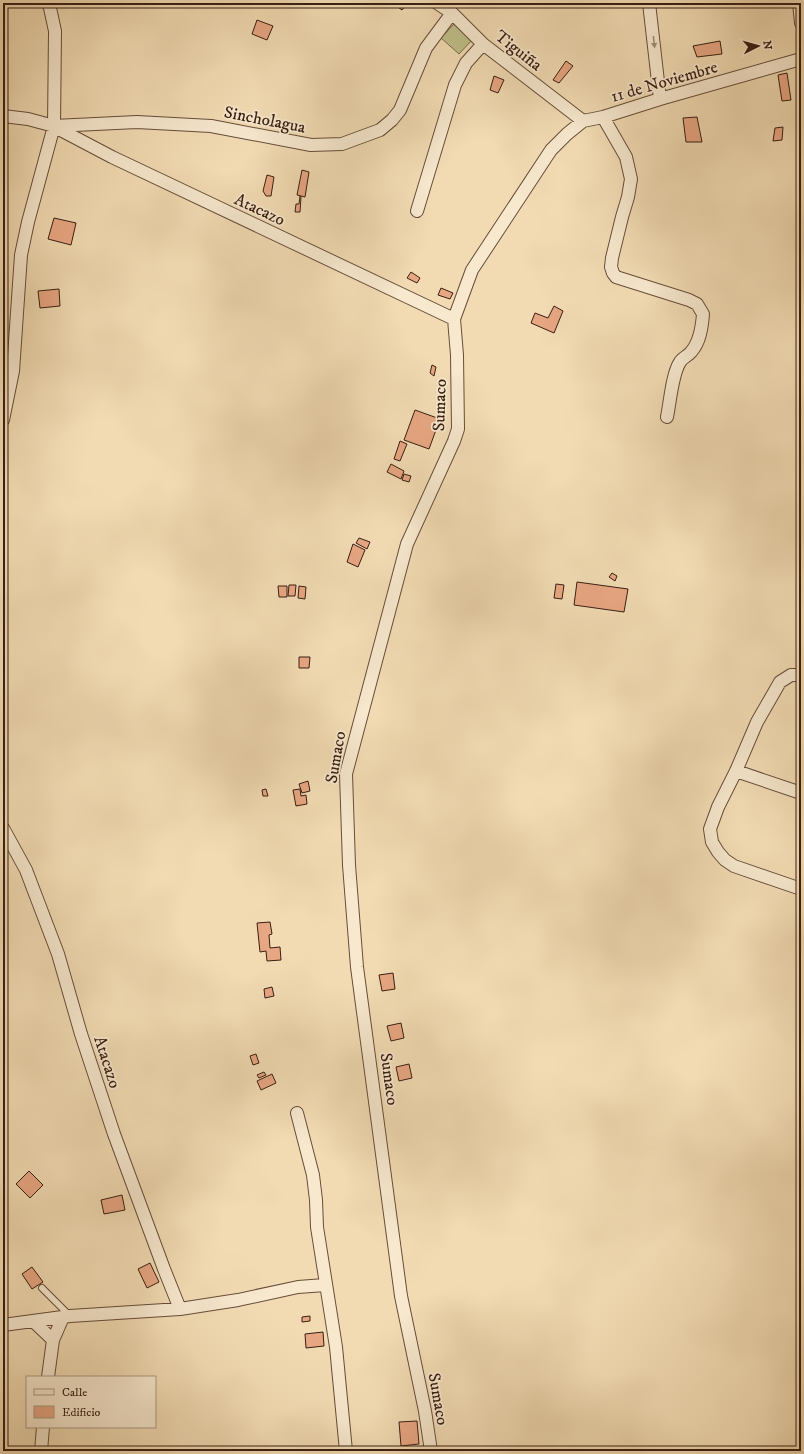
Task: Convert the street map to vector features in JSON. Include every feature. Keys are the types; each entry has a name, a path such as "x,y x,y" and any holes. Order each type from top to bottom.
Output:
{"street":[{"path":"3,420 13,370 20,255 54,126 55,31 48,3"},
{"name":"Tiguiña","path":"437,3 452,13 483,44 583,121"},
{"path":"649,3 660,99"},
{"path":"799,3 801,23"},
{"name":"Sincholagua","path":"3,116 28,119 54,126 137,122 211,126 311,145 342,144 380,130 392,120 400,110 426,48 452,13"},
{"path":"417,211 455,85 466,63 483,44"},
{"name":"11 de Noviembre","path":"583,121 603,117 660,99 801,59"},
{"path":"603,117 626,157 631,179 628,197 612,258 611,267 613,273 616,277 697,304 703,314 700,334 697,342 690,354 680,362 674,379 668,417"},
{"name":"Sumaco","path":"431,1451 425,1411 401,1296 357,967 349,865 346,774 407,544 454,441 458,429 457,355 454,319 472,270 497,231 551,150 583,121"},
{"name":"Atacazo","path":"54,126 112,158 454,319"},
{"path":"801,675 791,675 780,682 757,722 736,771 718,807 710,829 712,842 725,860 734,866 801,889"},
{"path":"736,771 801,793"},
{"name":"Atacazo","path":"3,828 26,870 58,954 81,1034 114,1134 180,1308"},
{"path":"297,1113 313,1175 317,1227 336,1347 346,1451"},
{"path":"3,1325 67,1316 180,1308 238,1300 298,1287 325,1285"},
{"path":"48,1376 53,1340 67,1316"},
{"path":"33,1321 53,1340"},
{"path":"41,1451 43,1428"}],"lane":[{"path":"42,1288 67,1316"}],"green space":[{"path":"455,23 473,39 459,54 441,38"}],"building":[{"path":"392,3 408,3 402,10"},
{"path":"257,20 273,26 267,40 252,34"},
{"path":"720,41 722,54 697,57 693,46"},
{"path":"566,61 573,66 559,83 553,80"},
{"path":"787,73 791,100 782,101 778,75"},
{"path":"494,76 504,80 498,93 490,90"},
{"path":"697,117 702,142 686,142 683,118"},
{"path":"783,127 782,140 773,141 775,128"},
{"path":"302,170 309,172 305,197 297,195"},
{"path":"267,175 274,177 271,196 266,196 263,191"},
{"path":"300,196 300,212 295,212 296,204 299,204"},
{"path":"54,218 76,223 71,245 48,239"},
{"path":"411,272 420,278 417,283 407,278"},
{"path":"441,288 453,293 450,299 438,295"},
{"path":"59,289 60,306 40,308 38,291"},
{"path":"554,306 563,311 554,333 531,323 535,313 548,318"},
{"path":"432,365 436,367 434,376 430,373"},
{"path":"415,410 440,419 429,449 404,440"},
{"path":"400,441 407,444 400,461 394,459"},
{"path":"391,464 404,471 401,479 387,472"},
{"path":"404,474 411,476 409,482 402,480"},
{"path":"359,538 370,542 367,549 356,543"},
{"path":"353,544 365,550 358,567 347,562"},
{"path":"612,573 617,576 615,581 609,577"},
{"path":"577,582 628,589 624,612 574,605"},
{"path":"556,584 564,585 562,599 554,598"},
{"path":"289,585 296,585 295,596 288,596"},
{"path":"278,586 287,586 287,597 279,597"},
{"path":"299,586 306,587 305,599 298,598"},
{"path":"299,657 310,657 309,668 299,668"},
{"path":"308,781 310,791 302,793 299,784"},
{"path":"266,789 268,796 263,796 262,790"},
{"path":"300,789 301,796 306,795 307,804 296,806 293,790"},
{"path":"270,922 272,934 269,935 270,948 280,947 281,960 267,961 266,951 260,952 257,923"},
{"path":"393,973 395,989 382,991 379,975"},
{"path":"272,987 274,996 265,998 264,989"},
{"path":"401,1023 404,1038 391,1041 387,1026"},
{"path":"256,1054 259,1063 253,1065 250,1056"},
{"path":"409,1064 412,1078 399,1081 396,1067"},
{"path":"264,1072 266,1075 259,1078 257,1075"},
{"path":"272,1074 276,1083 261,1090 257,1081"},
{"path":"29,1171 43,1185 30,1198 16,1184"},
{"path":"122,1195 125,1210 104,1214 101,1200"},
{"path":"150,1263 159,1282 147,1288 138,1269"},
{"path":"32,1267 43,1282 32,1289 22,1274"},
{"path":"310,1316 310,1321 302,1322 302,1317"},
{"path":"323,1332 324,1346 306,1348 305,1334"},
{"path":"417,1421 419,1444 401,1446 399,1422"}]}
